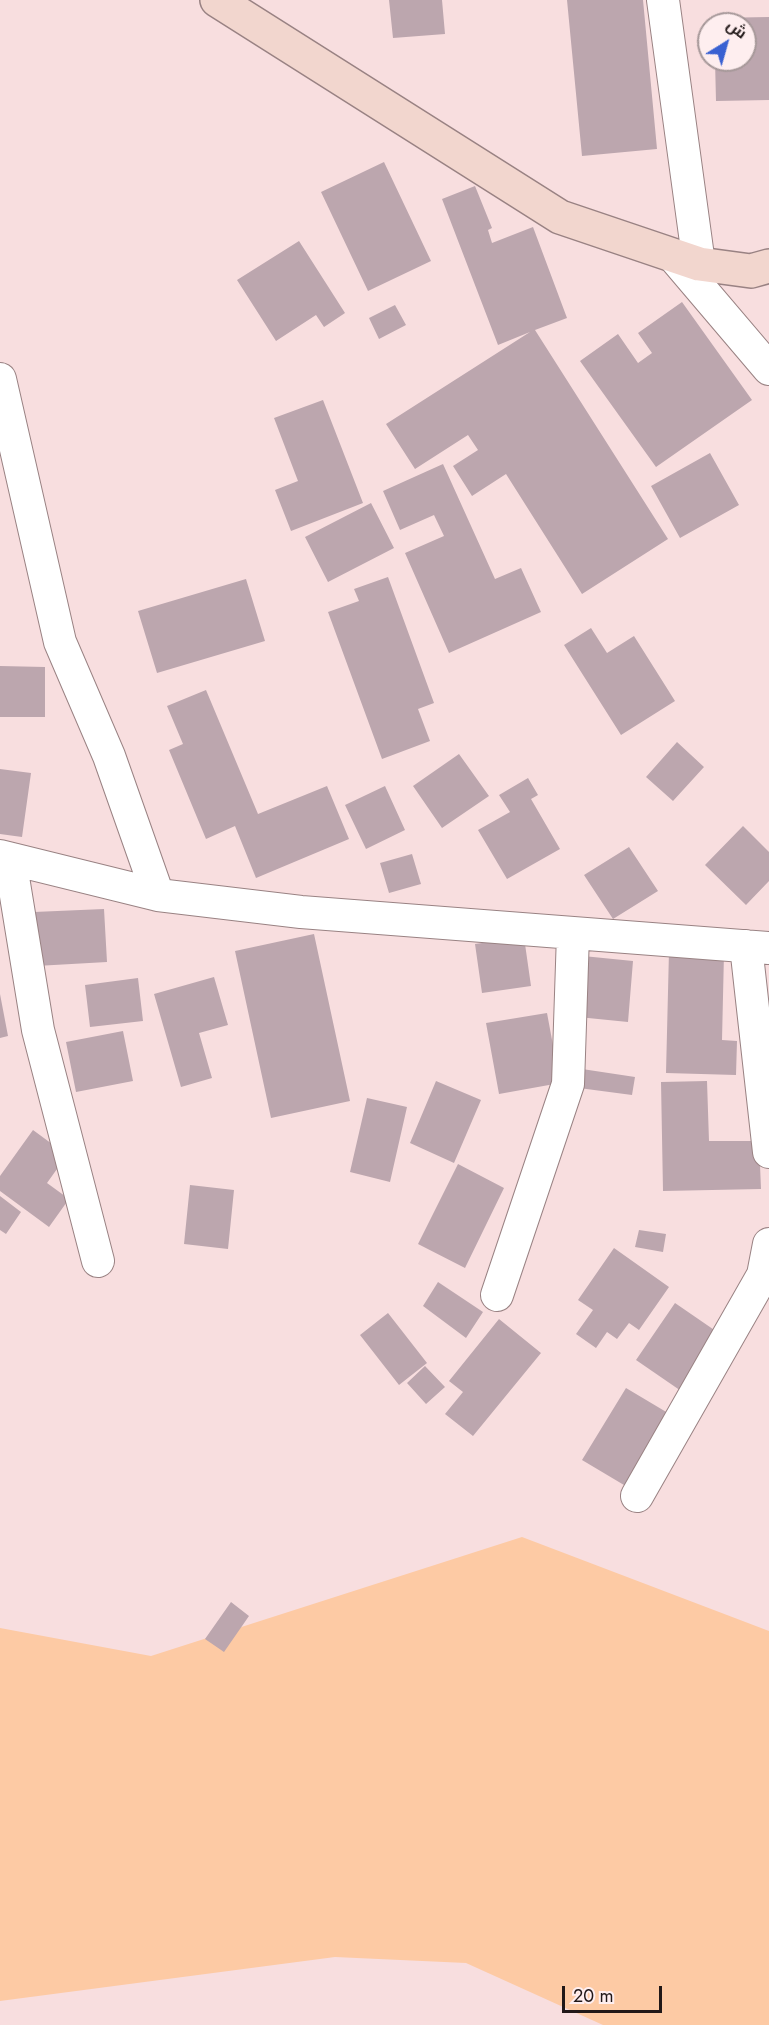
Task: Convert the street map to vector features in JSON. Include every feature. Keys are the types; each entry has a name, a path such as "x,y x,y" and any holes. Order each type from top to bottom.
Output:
{"main road":[{"path":"217,0 560,217 686,260 751,271 769,266"}],"street":[{"path":"663,0 686,260 769,369"},
{"path":"0,379 60,642 109,756 158,895"},
{"path":"98,1262 38,1030 5,857 158,895 301,912 757,947 769,1152"},
{"path":"497,1295 568,1084 573,934"},
{"path":"637,1496 763,1275 769,1244"}],"shaded area":[{"path":"522,1537 769,1631 769,2025 603,2025 466,1963 335,1957 0,2001 0,1628 151,1656"}],"building":[{"path":"389,0 442,0 445,34 393,38"},
{"path":"567,0 643,0 657,149 582,156"},
{"path":"757,17 769,17 769,100 716,101 715,72 757,72"},
{"path":"384,162 431,261 368,291 321,192"},
{"path":"475,186 492,228 488,230 492,243 533,227 567,318 535,330 668,539 582,594 506,474 472,496 453,466 478,450 468,435 415,469 386,424 530,332 498,345 442,199"},
{"path":"299,241 345,313 324,327 316,315 276,341 237,280"},
{"path":"682,302 752,400 656,467 580,361 618,334 638,363 652,353 638,333"},
{"path":"395,305 406,325 379,339 369,318"},
{"path":"323,400 363,503 291,531 275,490 298,481 274,418"},
{"path":"710,453 739,505 680,538 651,486"},
{"path":"443,464 495,579 521,568 541,612 449,653 405,553 444,536 434,515 400,530 383,491"},
{"path":"371,503 394,548 328,582 305,537"},
{"path":"388,577 434,703 418,709 430,741 382,759 328,612 359,601 354,589"},
{"path":"246,579 265,641 157,673 138,611"},
{"path":"591,628 607,653 634,636 675,701 621,735 564,645"},
{"path":"0,666 45,667 45,717 0,717"},
{"path":"206,690 258,814 327,786 349,839 256,878 235,826 206,839 169,750 183,744 167,706"},
{"path":"677,742 704,767 673,801 646,777"},
{"path":"459,754 489,796 442,828 413,786"},
{"path":"0,769 31,773 22,837 0,834"},
{"path":"528,778 538,795 531,799 560,849 507,879 478,830 510,812 499,795"},
{"path":"385,786 405,830 366,849 345,805"},
{"path":"743,826 769,852 769,881 746,905 705,865"},
{"path":"629,847 658,891 613,919 584,875"},
{"path":"412,854 421,884 389,893 380,863"},
{"path":"104,909 107,962 36,966 34,912"},
{"path":"314,934 350,1101 271,1118 235,951"},
{"path":"524,937 531,986 482,993 475,944"},
{"path":"669,951 724,953 722,1040 737,1041 736,1075 666,1073"},
{"path":"583,956 633,961 628,1022 578,1017"},
{"path":"214,977 228,1025 199,1033 212,1078 181,1087 154,994"},
{"path":"138,978 143,1021 90,1027 85,985"},
{"path":"0,994 8,1036 0,1038"},
{"path":"547,1013 560,1083 499,1094 486,1023"},
{"path":"123,1031 133,1081 76,1092 66,1042"},
{"path":"582,1069 635,1077 632,1095 579,1088"},
{"path":"436,1081 481,1100 454,1163 410,1143"},
{"path":"707,1081 709,1141 759,1141 761,1189 663,1191 661,1082"},
{"path":"367,1098 407,1107 390,1182 350,1172"},
{"path":"33,1130 67,1155 47,1183 69,1199 49,1227 0,1191 0,1176"},
{"path":"458,1164 504,1188 465,1268 418,1244"},
{"path":"190,1185 234,1190 228,1249 184,1244"},
{"path":"0,1196 21,1212 6,1234 0,1230"},
{"path":"639,1230 666,1234 663,1252 635,1247"},
{"path":"614,1248 669,1287 639,1330 629,1323 617,1339 607,1332 596,1348 576,1334 593,1310 578,1300"},
{"path":"438,1282 483,1312 466,1338 423,1306"},
{"path":"675,1303 723,1336 684,1393 636,1360"},
{"path":"388,1313 427,1363 399,1385 360,1335"},
{"path":"499,1319 541,1353 473,1436 445,1414 463,1392 449,1381"},
{"path":"425,1366 445,1387 426,1404 407,1383"},
{"path":"626,1388 673,1416 629,1488 582,1460"},
{"path":"231,1602 249,1616 224,1652 205,1639"}]}
